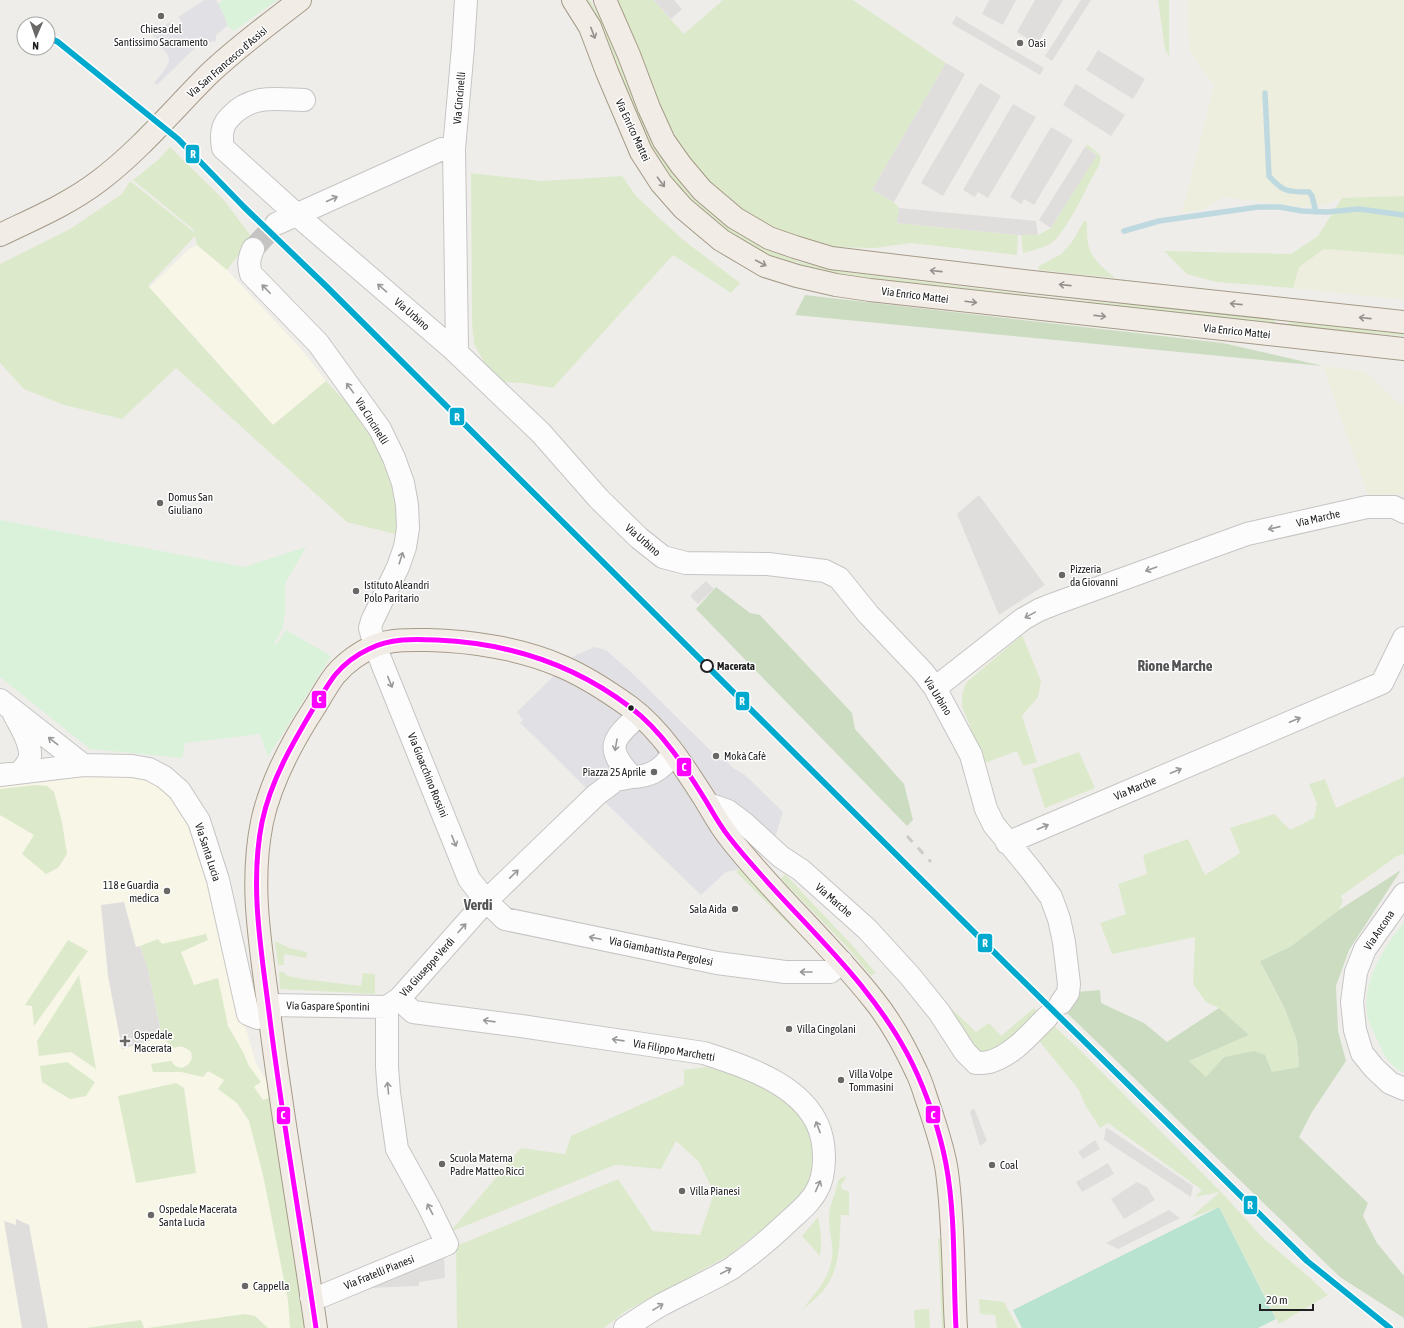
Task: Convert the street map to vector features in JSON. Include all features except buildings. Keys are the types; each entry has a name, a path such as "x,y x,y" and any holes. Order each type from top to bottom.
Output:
{"main road":[{"name":"Via San Francesco d'Assisi","path":"0,235 65,202 98,182 124,159 209,74 300,0"},
{"name":"Via Enrico Mattei","path":"572,0 590,27 607,72 641,152 661,183 683,208 721,240 765,266 797,276 836,285 870,290 1404,349"},
{"path":"605,0 664,141 681,166 702,190 735,218 769,238 831,258 1025,281 1404,322"},
{"path":"316,1328 280,1094 260,944 256,898 258,846 267,801 280,770 307,718 336,674 362,652 375,646 403,640 441,640 479,644 539,658 564,667 602,688 639,715 661,735 708,804 724,831 749,861 842,962 875,1001 898,1036 920,1078 937,1131 947,1169 956,1328"}],"street":[{"name":"Via Cincinelli","path":"454,350 457,346 454,149 466,0"},
{"name":"Via Cincinelli","path":"463,47 480,0"},
{"name":"Via Urbino","path":"304,100 272,99 253,101 236,111 227,120 223,129 223,148 297,215 454,350 541,433 599,499 639,538 663,557 686,563 768,564 825,571 839,578 868,614 923,672 935,688 971,755 986,809 994,825 1007,843"},
{"path":"276,224 442,150 454,149"},
{"name":"Via Cincinelli","path":"253,249 249,259 251,274 318,343 380,429 394,458 403,483 407,505 408,528 405,547 398,567 372,621 370,628 375,646"},
{"name":"Via Marche","path":"935,688 1023,619 1054,604 1247,534 1367,507 1394,507 1404,512"},
{"name":"Via Marche","path":"708,804 728,811 739,819 781,857 801,870 867,929 910,976 934,1006 965,1052 976,1062 988,1063 1013,1050 1054,1010 1068,993 1069,984 1066,954 1059,919 1051,897 1031,870 1007,843 1382,683 1404,638"},
{"name":"Via Gioacchino Rossini","path":"375,646 469,878 486,901"},
{"path":"6,705 84,765"},
{"path":"6,705 28,745 30,756 27,764 10,774"},
{"path":"639,715 616,739 614,751 622,766 632,777 650,775 667,762 673,753"},
{"path":"10,774 84,765"},
{"name":"Via Santa Lucia","path":"84,765 132,766 149,769 164,777 179,790 199,821 218,880 248,1014 258,1018 269,1011"},
{"name":"Via Giuseppe Verdi","path":"393,1003 486,901 596,795 616,780 632,777"},
{"name":"Via Ancona","path":"1404,894 1365,949 1356,972 1352,1002 1355,1030 1362,1053 1374,1068 1390,1083 1404,1089"},
{"name":"Via Giambattista Pergolesi","path":"486,901 505,919 716,963 785,972 830,972 842,962"},
{"name":"Via Gaspare Spontini","path":"269,1011 393,1003"},
{"name":"Via Fratelli Pianesi","path":"312,1297 322,1296 447,1244 429,1207 397,1149 387,1067 393,1003"},
{"name":"Via Filippo Marchetti","path":"393,1003 413,1012 544,1029 704,1053 753,1070 774,1081 796,1096 812,1113 820,1128 823,1146 823,1165 819,1186 806,1205 777,1233 736,1266 660,1305 625,1328"}],"shaded area":[{"path":"205,0 216,0 225,17 227,26 216,35 216,41 199,44 157,85 154,83 166,68 169,61 168,55 152,34 170,22 175,29 183,23 178,17"},
{"path":"653,0 674,0 682,9 671,19"},
{"path":"989,0 1016,0 1003,25 982,14"},
{"path":"1035,0 1063,0 1037,44 1017,32"},
{"path":"1081,0 1091,0 1052,61 1045,56"},
{"path":"956,16 1044,68 1040,75 952,24"},
{"path":"1098,50 1145,79 1133,99 1086,70"},
{"path":"946,63 965,74 894,202 872,190"},
{"path":"980,83 1001,96 943,196 921,183"},
{"path":"1076,84 1125,115 1111,136 1063,105"},
{"path":"1013,104 1036,117 988,198 978,192 975,197 963,190"},
{"path":"1051,127 1073,140 1034,205 1024,199 1021,204 1010,197"},
{"path":"1085,147 1097,155 1051,228 1039,220"},
{"path":"899,208 1036,221 1038,235 1018,235 897,223"},
{"path":"197,245 227,270 302,350 326,381 273,425 184,325 148,289 189,249"},
{"path":"979,495 1045,585 999,615 957,514"},
{"path":"706,581 714,589 698,604 690,596"},
{"name":"Piazza 25 Aprile","path":"594,647 606,650 632,673 721,761 724,759 733,768 745,775 783,812 774,841 737,870 726,872 701,895 608,805 588,790 520,723 523,720 517,712 574,656"},
{"name":"Ospedale Macerata","path":"105,771 161,783 198,833 243,1019 256,1063 274,1094 311,1328 0,1328 0,782"},
{"path":"124,902 136,947 140,946 148,969 162,1037 122,1049 108,976 101,905"},
{"path":"974,1108 987,1141 980,1146 970,1112"},
{"path":"1106,1127 1193,1186 1191,1197 1104,1140"},
{"path":"1095,1140 1100,1149 1083,1159 1078,1152"},
{"path":"1108,1163 1114,1174 1082,1192 1076,1182"},
{"path":"1137,1182 1147,1187 1155,1200 1124,1219 1111,1199"},
{"path":"1169,1210 1180,1218 1118,1249 1106,1243"},
{"path":"16,1219 29,1225 48,1328 22,1328 4,1221 16,1225"},
{"path":"444,1254 445,1278 419,1282 419,1286 369,1288"}],"green space":[{"path":"223,0 277,0 234,31 227,26 225,17 218,4"},
{"path":"583,0 590,0 601,19 628,81 677,177 703,206 724,223 750,240 774,252 800,262 846,272 1056,298 1273,318 1275,322 1273,324 852,278 800,267 747,245 699,211 673,181 648,146"},
{"path":"618,0 653,0 684,34 723,0 853,0 946,63 872,190 894,202 899,208 897,223 1018,235 1017,255 910,243 875,248 832,247 799,238 769,227 733,205 709,185 664,128 641,58"},
{"path":"1158,0 1169,0 1169,56 1165,49"},
{"path":"1188,0 1404,0 1404,196 1342,198 1324,205 1302,207 1223,197 1202,210 1182,213 1214,85 1189,50"},
{"path":"1088,145 1101,157 1099,166 1070,219 1057,238 1050,244 1023,253 1021,234 1038,235 1051,228 1097,154 1085,147"},
{"path":"170,147 223,199 251,236 250,240 227,270 197,245 195,236 148,286 273,425 326,381 368,425 395,480 399,535 347,522 176,368 122,419 64,405 24,389 0,363 0,264 70,229 122,194 130,181 194,232 194,230 133,180 158,160"},
{"path":"471,173 542,181 622,176 636,196 682,239 740,283 731,293 673,255 553,388 523,383 503,382 484,362 474,344 472,323"},
{"path":"1404,196 1404,255 1324,249 1299,267 1293,288 1216,282 1187,274 1164,251 1291,254 1318,236 1342,198"},
{"path":"1084,221 1087,222 1089,249 1096,260 1115,278 1039,270 1039,266 1061,254 1072,242"},
{"path":"1324,249 1404,255 1404,300 1293,288 1299,267"},
{"path":"805,295 1223,343 1323,366 795,315"},
{"path":"1290,322 1404,331 1404,336 1290,326 1288,324"},
{"path":"1323,366 1365,372 1398,403 1404,403 1404,495 1394,494 1368,496"},
{"path":"0,520 244,567 306,547 285,584 285,612 283,627 274,644 276,645 286,630 331,656 268,757 260,734 185,743 182,758 90,749 0,677"},
{"path":"716,587 750,613 760,615 852,713 855,729 904,784 913,820 907,826 696,609"},
{"path":"1022,635 1041,681 1038,697 1022,716 1037,762 1023,766 1017,751 985,763 962,707 962,695 966,683"},
{"path":"1079,752 1095,788 1045,808 1032,769"},
{"path":"1404,777 1404,854 1397,856 1341,896 1343,901 1339,910 1290,947 1260,961 1285,1009 1297,1041 1299,1067 1272,1073 1265,1055 1224,1057 1206,1078 1189,1061 1249,1035 1219,1008 1206,1002 1193,984 1195,937 1112,954 1100,923 1126,914 1118,884 1147,874 1143,855 1188,839 1205,875 1240,853 1230,828 1274,814 1290,830 1314,818 1317,804 1309,784 1325,779 1336,808"},
{"path":"36,785 47,786 54,792 62,822 67,854 58,868 46,874 22,854 34,835 0,815 0,789"},
{"path":"741,867 827,962 736,872"},
{"path":"1401,870 1349,950 1336,986 1338,1031 1346,1061 1312,1112 1299,1137 1368,1203 1363,1216 1377,1243 1404,1276 1404,1318 1340,1277 1067,1013 1077,992 1100,990 1101,1003 1144,1023 1167,1042 1219,1008 1249,1035 1189,1061 1206,1077 1224,1057 1254,1051 1265,1055 1272,1072 1299,1067 1297,1041 1285,1009 1260,961 1290,947 1339,910"},
{"path":"785,874 851,944 876,973 871,976 847,947 781,879"},
{"path":"1404,923 1404,1073 1395,1068 1388,1061 1369,1021 1366,1005 1367,992 1382,954 1396,932"},
{"path":"206,934 208,940 181,952 194,985 218,978 228,1026 249,1066 261,1082 254,1087 263,1100 271,1097 307,1328 290,1328 288,1300 263,1175 249,1121 237,1103 218,1089 224,1080 208,1071 203,1077 181,1072 153,1072 151,1064 171,1061 175,1066 182,1068 189,1064 192,1058 189,1050 182,1047 173,1048 162,1037 148,969 140,946 158,939 162,944"},
{"path":"68,940 88,951 34,1026 32,1006 25,1005"},
{"path":"275,941 289,948 307,952 306,958 284,954 284,965 278,965"},
{"path":"279,972 283,972 288,976 303,979 361,986 363,973 375,974 375,994 280,989"},
{"path":"79,975 96,1069 71,1052 39,1056 37,1041"},
{"path":"921,979 976,1032 989,1023 1001,1036 1034,1008 1042,1016 1010,1044 989,1052 981,1051 972,1046"},
{"path":"1055,1027 1077,1047 1221,1192 1263,1238 1328,1295 1279,1324 1219,1207 1190,1218 1220,1192 1195,1197 1202,1190 1108,1123 1100,1128 1084,1103 1079,1090 1040,1042 1044,1034"},
{"path":"67,1062 95,1082 86,1096 70,1099 42,1082 40,1066"},
{"path":"705,1067 749,1076 790,1101 813,1132 815,1165 803,1197 728,1256 626,1311 604,1328 457,1328 456,1246 618,1179 653,1231 700,1235 714,1193 699,1162 676,1141 661,1169 615,1165 450,1232 521,1148 565,1154 571,1136 684,1085 684,1070"},
{"path":"176,1083 184,1088 196,1173 136,1183 118,1096"},
{"path":"845,1176 846,1178 841,1185 843,1190 849,1191 849,1215 841,1215 836,1265 829,1283 823,1291 816,1299 802,1310 819,1288 829,1270 832,1257 829,1225 831,1203 838,1181"},
{"path":"1219,1207 1276,1319 1258,1328 1022,1328 1013,1310"},
{"path":"818,1217 821,1236 820,1256 802,1236"},
{"path":"938,1239 943,1239 947,1328 942,1328"},
{"path":"979,1299 1004,1302 1018,1328 997,1328 995,1315 980,1314"},
{"path":"929,1309 930,1328 915,1328 914,1310"},
{"path":"244,1314 255,1316 268,1328 148,1328"},
{"path":"141,1320 144,1328 86,1328"}],"waterway":[{"path":"1265,93 1269,176 1278,185 1286,190 1309,192 1312,196 1316,212"},
{"path":"1124,231 1159,221 1258,207 1280,207 1302,211 1327,212 1359,209 1404,215"}],"tunnel":[{"path":"253,249 276,224"}],"railway":[{"path":"907,836 931,862"}],"transit line":[{"name":"R","path":"56,41 178,139 244,207 327,287 1009,967 1307,1261 1390,1328"},
{"name":"C","path":"316,1328 275,1059 258,921 258,846 266,806 277,776 316,704 335,675 342,667 355,657 377,645 394,641 420,639 463,642 489,646 538,658 585,678 630,707 663,738 690,775 729,837 752,865 852,974 875,1003 895,1033 913,1065 937,1126 946,1164 951,1205 954,1246 956,1328"}],"place":[{"name":"Chiesa del Santissimo Sacramento","path":"161,16"},
{"name":"Oasi","path":"1020,43"},
{"name":"Domus San Giuliano","path":"160,503"},
{"name":"Pizzeria da Giovanni","path":"1062,575"},
{"name":"Istituto Aleandri Polo Paritario","path":"356,591"},
{"name":"Macerata","path":"707,666"},
{"name":"Mokà Cafè","path":"716,756"},
{"name":"Piazza 25 Aprile","path":"654,772"},
{"name":"118 e Guardia medica","path":"167,891"},
{"name":"Sala Aida","path":"735,909"},
{"name":"Villa Cingolani","path":"789,1029"},
{"name":"Ospedale Macerata","path":"125,1041"},
{"name":"Villa Volpe Tommasini","path":"841,1080"},
{"name":"Scuola Materna Padre Matteo Ricci","path":"442,1164"},
{"name":"Coal","path":"992,1165"},
{"name":"Villa Pianesi","path":"682,1191"},
{"name":"Ospedale Macerata Santa Lucia","path":"151,1215"},
{"name":"Cappella","path":"245,1286"}],"district":[{"name":"Rione Marche","path":"1175,666"},
{"name":"Verdi","path":"478,905"}]}
